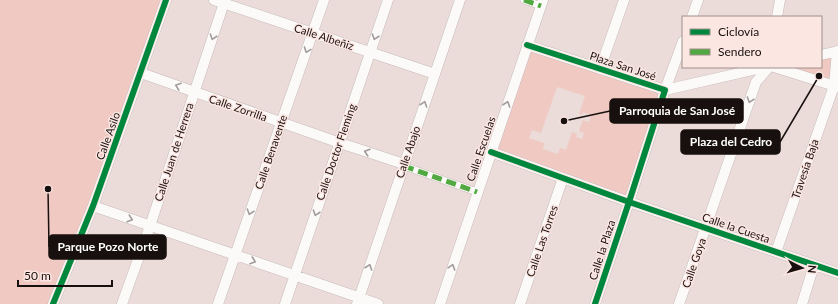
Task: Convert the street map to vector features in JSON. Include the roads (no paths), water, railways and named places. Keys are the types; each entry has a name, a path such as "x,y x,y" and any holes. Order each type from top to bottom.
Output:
{"street":[{"path":"141,73 166,0"},
{"name":"Calle Benavente","path":"218,304 324,0"},
{"name":"Calle Doctor Fleming","path":"285,304 388,0"},
{"name":"Calle Abajo","path":"358,301 460,0"},
{"path":"524,0 542,3"},
{"path":"600,69 624,0"},
{"path":"692,16 698,0"},
{"path":"777,16 780,0"},
{"name":"Calle Albeñiz","path":"221,1 312,34 435,74"},
{"name":"Calle Juan de Herrera","path":"122,304 150,226 194,92 221,1"},
{"name":"Calle Escuelas","path":"440,304 542,3"},
{"path":"666,90 682,44"},
{"name":"Plaza San José","path":"527,45 666,90 629,202"},
{"path":"822,55 837,51"},
{"name":"Travesía Baja","path":"776,252 836,86 837,51"},
{"path":"666,90 762,68"},
{"name":"Calle Goya","path":"679,304 756,82 768,68"},
{"path":"777,68 836,86"},
{"name":"Calle Zorrilla","path":"141,73 404,165"},
{"name":"Calle Asilo","path":"53,304 93,206 141,73"},
{"path":"491,152 629,202"},
{"path":"404,165 477,192"},
{"name":"Calle Las Torres","path":"520,304 563,178"},
{"name":"Calle la Cuesta","path":"629,202 838,273"},
{"name":"Calle la Plaza","path":"595,304 629,202"},
{"path":"93,206 295,275 358,301 378,304"},
{"path":"802,304 814,265"}],"place":[{"name":"Plaza del Cedro","path":"819,76"},
{"name":"Parroquia de San José","path":"564,121"},
{"name":"Parque Pozo Norte","path":"48,189"}]}
